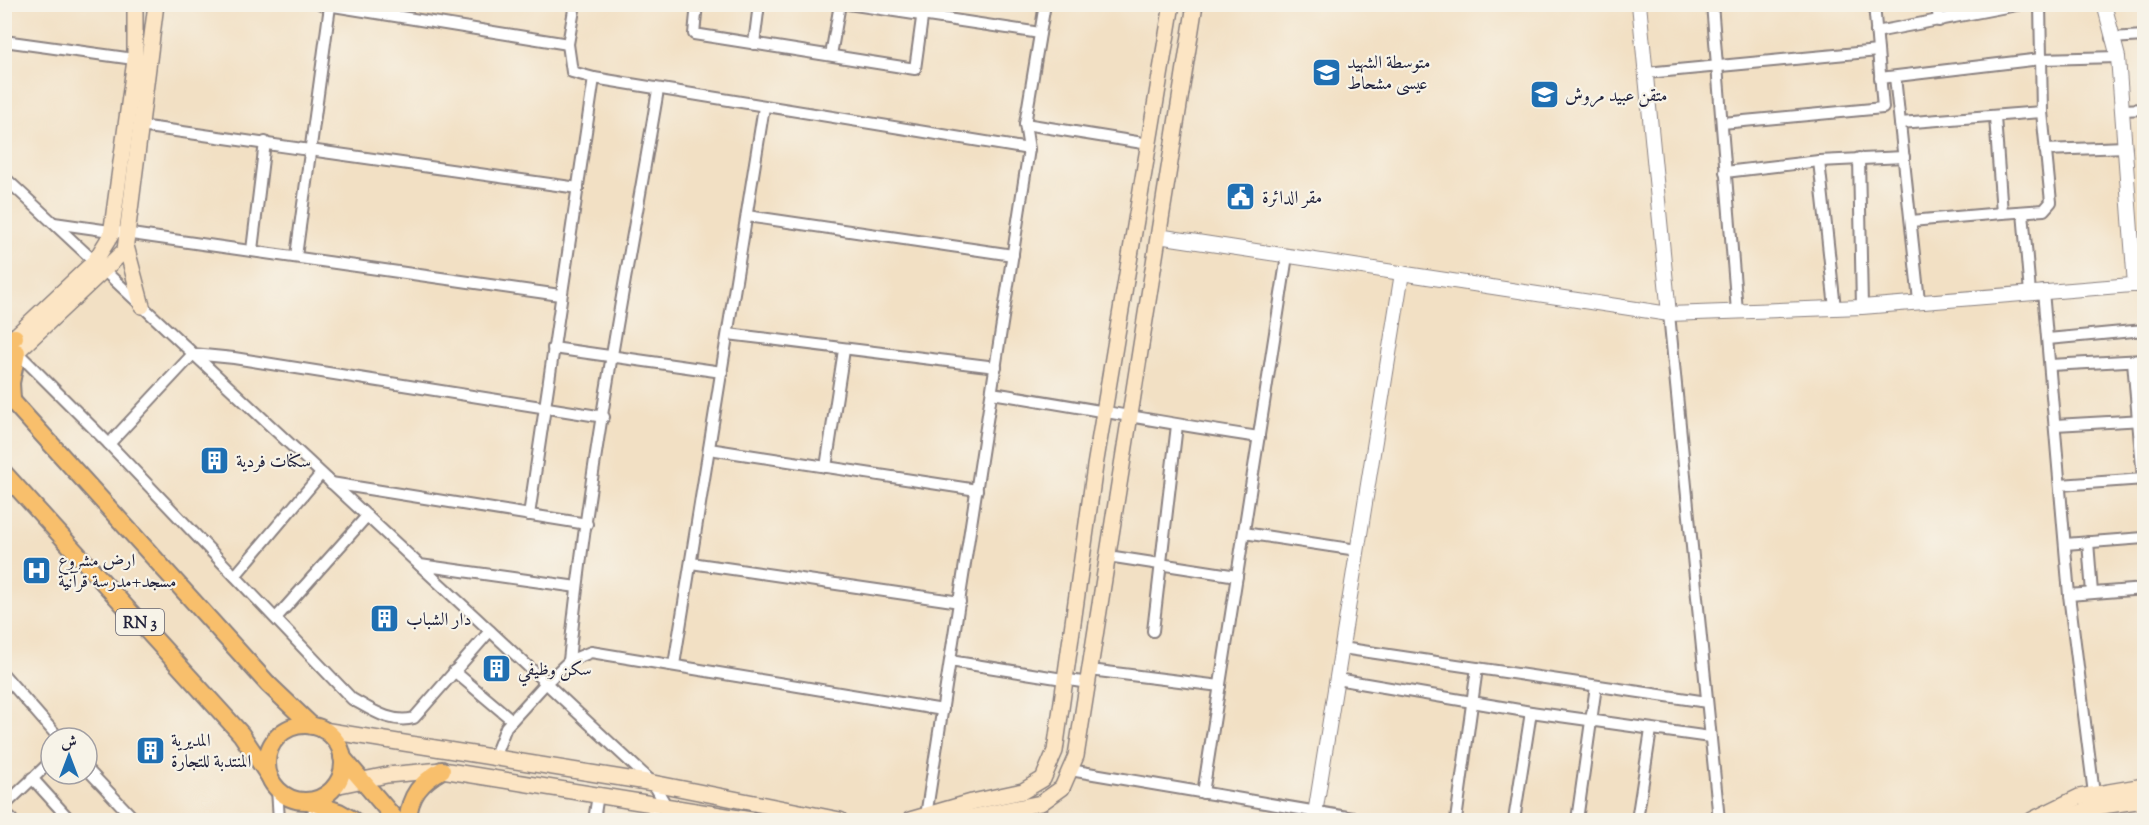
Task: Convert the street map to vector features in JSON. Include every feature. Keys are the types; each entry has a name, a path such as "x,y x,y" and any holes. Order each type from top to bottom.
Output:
{"main road":[{"path":"135,4 141,60 140,126 122,236 142,306"},
{"path":"100,266 123,254 122,236 141,60 156,4"},
{"path":"910,820 972,802 1023,791 1043,779 1055,751 1105,410 1172,4"},
{"path":"958,820 1041,803 1062,788 1076,756 1195,4"},
{"path":"8,395 11,383 9,348 100,266 122,236"},
{"name":"RN 3","path":"8,395 268,684 318,728"},
{"name":"RN 3","path":"4,473 241,734 273,783"},
{"path":"352,820 315,803 286,796 273,783 266,765 272,743 290,728 318,728 653,783 840,820"},
{"path":"318,728 332,737 342,757 396,820"},
{"path":"315,803 334,787 342,768 342,757"},
{"path":"334,787 361,779 442,770 597,795 658,811 751,820"},
{"path":"408,820 412,798 420,786 442,770"},
{"path":"2032,820 2067,803 2094,794 2145,786"},
{"path":"2061,820 2095,807 2145,800"}],"street":[{"path":"576,4 568,44 572,72 658,90 1029,149"},
{"path":"697,4 694,34 915,69 924,10"},
{"path":"754,44 759,4"},
{"path":"831,56 840,4"},
{"path":"848,4 924,10 1040,33"},
{"path":"926,816 1029,149 1025,124 1045,4"},
{"path":"1639,4 1719,820"},
{"path":"1712,4 1737,311"},
{"path":"1722,123 1882,108 1874,4"},
{"path":"1937,4 1939,21"},
{"path":"1876,32 2022,4"},
{"path":"1911,221 2023,212 2049,207 2051,202 2042,112 2040,4"},
{"path":"1158,236 1668,314 1862,307 2140,284 2118,57 2111,38 2104,4"},
{"path":"296,256 311,148 326,5 568,44"},
{"path":"2111,38 2145,36"},
{"path":"4,41 141,60"},
{"path":"1646,73 1878,51"},
{"path":"1880,78 2041,59 2118,57"},
{"path":"1896,77 1919,301"},
{"path":"529,515 594,78"},
{"path":"568,661 577,587 613,356 658,90"},
{"path":"674,665 764,107"},
{"path":"2123,110 2145,109"},
{"path":"1900,123 2042,112"},
{"path":"1995,117 2002,213"},
{"path":"1025,124 1149,144"},
{"path":"140,126 311,148 578,188"},
{"path":"252,250 265,142"},
{"path":"2045,150 2126,147"},
{"path":"1725,172 1819,161 1904,157"},
{"path":"1859,158 1862,307"},
{"path":"1819,161 1835,308"},
{"path":"4,177 653,783 658,811"},
{"path":"2023,212 2048,339 2069,595 2094,794"},
{"path":"747,216 1012,255"},
{"path":"53,223 122,236 252,250 560,295"},
{"path":"1203,793 1287,256"},
{"path":"1315,817 1402,273"},
{"path":"2048,339 2145,330"},
{"path":"728,334 996,367"},
{"path":"9,348 109,444 352,699 385,717 405,721 414,718 489,631"},
{"path":"553,348 722,372"},
{"path":"826,467 844,350"},
{"path":"193,354 234,358 604,417"},
{"path":"109,444 193,354"},
{"path":"2050,365 2139,360 2145,491"},
{"path":"992,393 1105,410 1130,418 1259,437"},
{"path":"2055,425 2141,420"},
{"path":"1153,631 1177,425"},
{"path":"709,449 977,490"},
{"path":"235,576 321,474"},
{"path":"2060,485 2144,479"},
{"path":"331,483 587,524"},
{"path":"276,618 367,516"},
{"path":"1244,533 1358,550"},
{"path":"2065,544 2145,538"},
{"path":"2088,542 2092,593"},
{"path":"1108,556 1237,576"},
{"path":"691,563 960,602"},
{"path":"419,565 577,587"},
{"path":"2069,595 2145,589"},
{"path":"1342,648 1707,702"},
{"path":"494,758 506,727 512,720 568,661 591,652 943,710"},
{"path":"950,661 1066,680 1089,676 1220,686"},
{"path":"1456,820 1477,668"},
{"path":"454,671 512,720"},
{"path":"4,675 49,726"},
{"path":"1337,679 1473,700 1530,712 1710,737"},
{"path":"1576,820 1596,686"},
{"path":"1514,820 1530,712"},
{"path":"1637,820 1651,730"},
{"path":"1070,770 1203,793 1315,817 1365,820"},
{"path":"4,806 39,772"},
{"path":"32,778 70,820"},
{"path":"99,782 135,820"},
{"path":"273,783 279,820"},
{"path":"594,820 597,795"},
{"path":"306,820 315,803"},
{"path":"4,812 12,820"}],"place":[{"name":"متوسطة الشهيد عيسى مشحاط","path":"1326,72"},
{"name":"متقن عبيد مروش","path":"1544,95"},
{"name":"مقر الدائرة","path":"1241,197"},
{"name":"سكنات فردية","path":"215,461"},
{"name":"ارض مشروع مسجد+مدرسة قرآنية","path":"37,570"},
{"name":"دار الشباب","path":"385,619"},
{"name":"سكن وظيفي","path":"497,669"},
{"name":"المديرية المنتدبة للتجارة","path":"150,750"}]}
